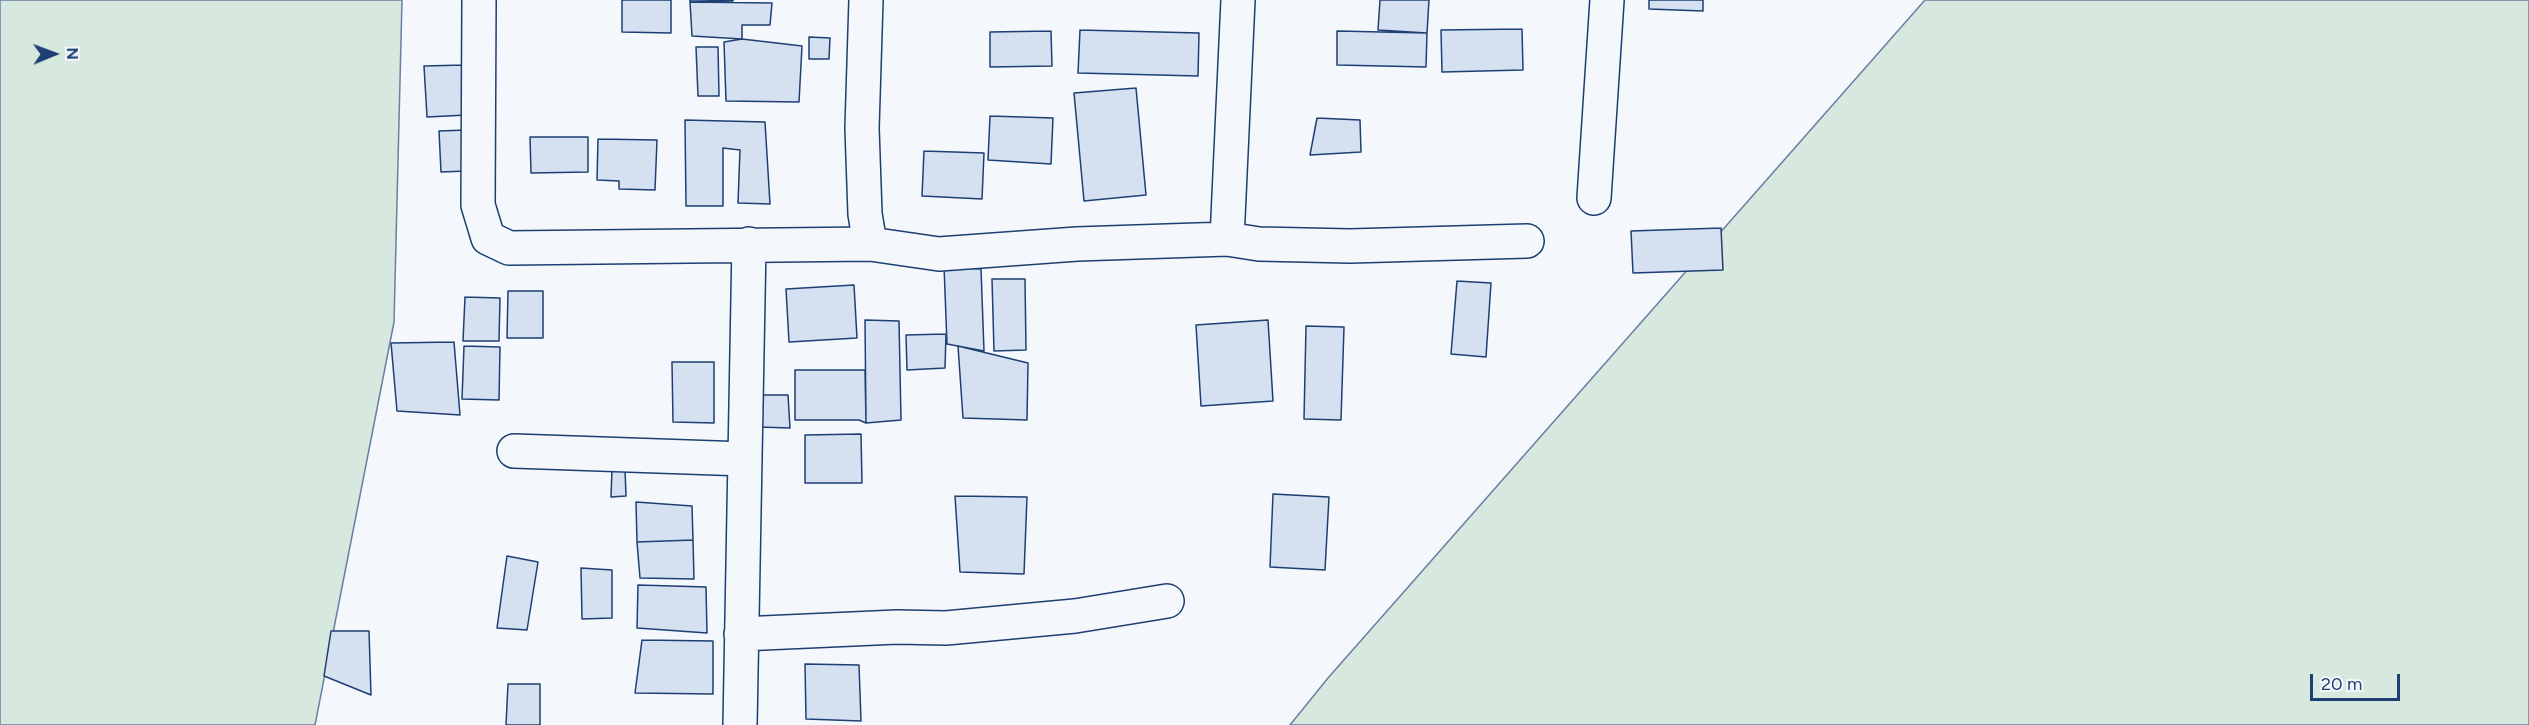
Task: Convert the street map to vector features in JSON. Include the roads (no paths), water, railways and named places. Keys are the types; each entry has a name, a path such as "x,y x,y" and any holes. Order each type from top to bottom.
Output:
{"street":[{"path":"479,0 478,205 488,238 509,248 870,244 939,254 1077,244 1227,239 1259,244 1339,246 1527,241"},
{"path":"866,0 862,128 865,214 870,244"},
{"path":"1227,239 1238,0"},
{"path":"1594,198 1607,0"},
{"path":"740,725 749,355 747,305 749,244"},
{"path":"514,452 745,459"},
{"path":"741,634 897,627 946,628 1076,616 1167,601"}]}
